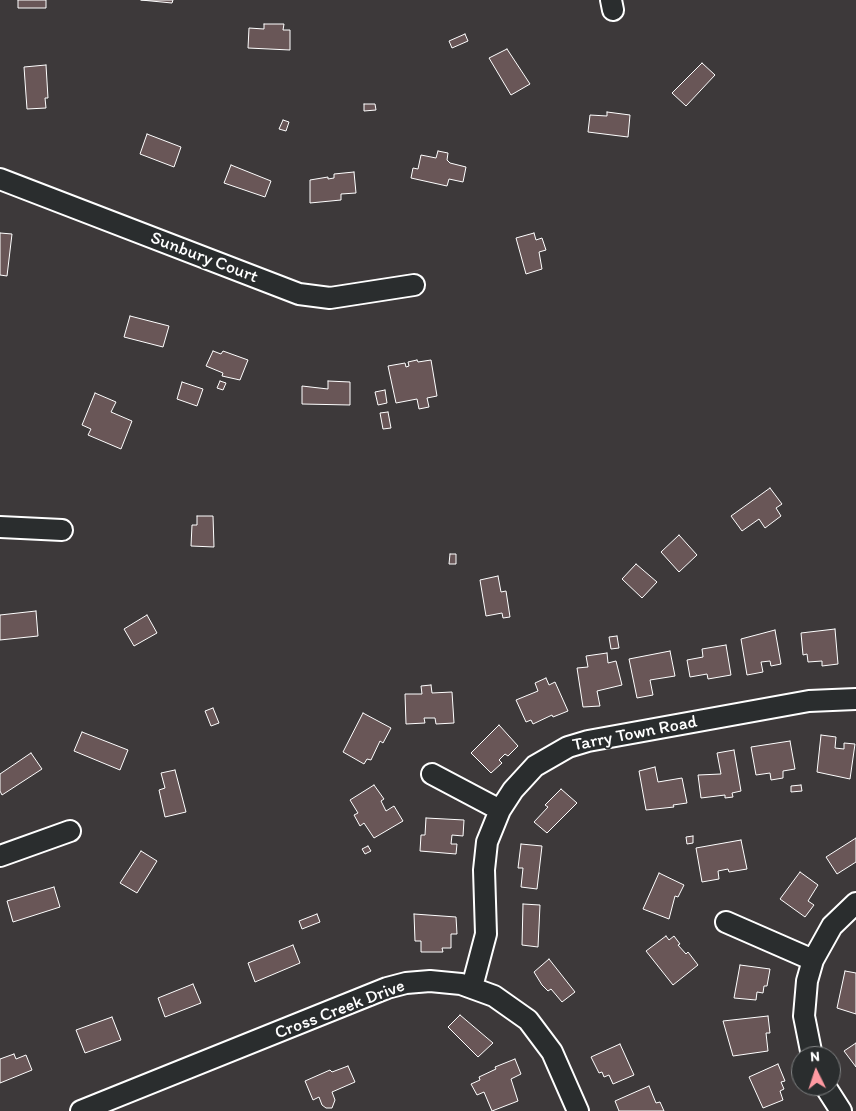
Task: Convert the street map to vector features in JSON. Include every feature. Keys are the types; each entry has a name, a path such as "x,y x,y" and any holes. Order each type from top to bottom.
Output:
{"street":[{"name":"Sunbury Court","path":"0,179 299,294 330,298 414,285"},
{"path":"0,527 62,530"},
{"name":"Tarry Town Road","path":"472,987 486,934 484,857 488,842 500,810 524,776 550,755 588,741 808,701 856,699"},
{"path":"432,774 500,810"},
{"path":"0,856 70,831"},
{"path":"810,1046 804,1016 807,981 812,960 832,926 856,903"},
{"path":"726,922 812,960"},
{"name":"Cross Creek Drive","path":"81,1111 387,988 406,983 430,981 451,982 472,987 506,1002 537,1030 552,1052 578,1111"},
{"path":"831,1096 841,1111"}],"building":[{"path":"18,0 46,0 46,8 18,8"},
{"path":"141,0 173,0 172,3"},
{"path":"264,24 284,24 283,30 290,30 290,50 248,48 249,28 264,29"},
{"path":"465,34 468,41 452,48 449,41"},
{"path":"507,49 530,84 511,95 489,58"},
{"path":"702,63 715,75 686,106 672,93"},
{"path":"46,65 48,98 45,98 46,108 27,109 24,67"},
{"path":"364,104 375,104 376,110 364,111"},
{"path":"607,112 630,115 628,137 588,132 590,115 607,116"},
{"path":"283,120 289,122 286,131 279,129"},
{"path":"147,134 181,147 174,167 140,154"},
{"path":"438,151 448,153 447,160 450,163 466,167 463,182 449,179 447,186 411,178 413,168 418,169 421,155 436,158"},
{"path":"231,165 271,181 265,197 224,183"},
{"path":"354,172 356,193 341,194 341,200 310,203 310,180 334,178 334,174"},
{"path":"0,233 12,234 7,276 0,275"},
{"path":"534,233 536,240 542,238 546,250 539,252 542,269 526,274 516,238"},
{"path":"130,316 169,326 163,347 124,337"},
{"path":"213,351 221,354 223,351 248,360 240,380 222,376 223,373 206,366"},
{"path":"417,360 418,362 431,360 437,396 427,398 429,407 419,409 417,399 396,403 388,366 405,363 406,367 409,366 408,362"},
{"path":"220,381 226,383 223,390 217,388"},
{"path":"328,381 350,382 350,405 302,404 302,386 328,389"},
{"path":"182,382 203,389 197,406 177,399"},
{"path":"385,390 387,403 378,405 375,392"},
{"path":"95,393 116,402 111,412 132,421 121,449 88,435 91,429 82,425"},
{"path":"388,412 391,428 383,429 380,413"},
{"path":"770,488 782,504 776,508 781,516 765,528 759,519 742,531 731,516"},
{"path":"197,516 213,516 214,547 191,546 192,525 197,525"},
{"path":"679,535 697,555 679,572 661,552"},
{"path":"450,554 456,554 456,564 449,564"},
{"path":"636,564 657,582 642,598 622,579"},
{"path":"498,576 501,592 506,591 510,617 503,618 502,613 486,616 480,580"},
{"path":"36,611 38,636 0,640 0,615"},
{"path":"147,615 157,633 134,646 124,629"},
{"path":"835,629 838,664 822,666 822,661 808,662 807,654 803,655 801,633"},
{"path":"775,630 781,664 771,666 770,661 761,662 763,672 747,675 741,639"},
{"path":"617,636 619,648 611,649 609,637"},
{"path":"726,645 731,675 708,679 707,674 690,677 687,660 703,657 702,649"},
{"path":"670,651 675,676 650,680 653,695 637,698 629,659"},
{"path":"607,653 608,663 616,661 622,685 597,691 600,706 583,707 577,668 588,667 586,656"},
{"path":"546,678 549,685 555,682 568,711 553,717 552,715 533,724 531,720 526,722 516,700 538,691 535,683"},
{"path":"431,685 432,693 452,692 454,723 436,724 435,718 424,718 425,723 406,724 405,694 422,694 421,686"},
{"path":"213,708 219,723 211,726 205,711"},
{"path":"363,713 391,728 383,743 380,741 371,760 367,759 364,764 343,752"},
{"path":"499,725 518,746 508,756 505,754 499,760 502,763 491,773 471,753"},
{"path":"82,732 128,750 120,770 74,751"},
{"path":"821,735 836,737 835,748 844,749 844,743 855,744 850,779 817,772"},
{"path":"790,741 795,769 783,771 783,778 771,780 770,773 756,775 751,747"},
{"path":"734,750 741,791 732,793 733,797 725,798 725,795 701,798 698,775 721,774 717,753"},
{"path":"31,753 42,769 2,795 0,791 0,774"},
{"path":"655,767 658,782 682,778 687,803 673,805 674,807 646,810 639,771"},
{"path":"175,770 186,812 165,817 159,790 165,788 161,773"},
{"path":"374,785 384,799 381,801 386,811 394,806 403,821 374,838 364,823 360,826 354,815 358,813 350,800"},
{"path":"801,785 802,791 791,792 791,786"},
{"path":"561,789 577,803 547,833 534,822 548,807 545,805"},
{"path":"426,818 464,820 463,836 452,835 451,844 457,844 456,854 420,851 421,835 425,835"},
{"path":"693,836 693,843 687,844 686,837"},
{"path":"856,838 856,862 837,874 826,857"},
{"path":"741,840 747,869 729,872 728,869 718,871 719,879 702,882 696,848"},
{"path":"521,844 542,846 537,889 521,887 523,868 518,868"},
{"path":"368,846 371,851 365,854 362,849"},
{"path":"141,851 157,861 137,893 120,883"},
{"path":"800,872 818,885 808,901 814,905 805,917 780,899"},
{"path":"659,873 684,885 678,897 675,896 669,919 643,909"},
{"path":"54,887 60,907 13,922 7,901"},
{"path":"523,904 540,905 538,947 522,945"},
{"path":"317,914 320,922 302,929 299,921"},
{"path":"414,914 456,917 457,934 451,934 451,948 442,948 443,952 421,952 421,941 415,941"},
{"path":"666,936 669,940 674,936 680,944 678,945 686,954 688,952 698,965 673,985 646,951"},
{"path":"293,945 300,963 255,982 248,963"},
{"path":"549,959 575,992 562,1002 551,989 548,991 542,985 534,972"},
{"path":"740,965 770,969 767,986 764,986 763,993 757,992 756,1000 734,998"},
{"path":"845,971 856,973 856,1014 837,1008"},
{"path":"193,984 201,1003 165,1017 158,998"},
{"path":"460,1015 493,1043 478,1057 448,1027"},
{"path":"768,1016 770,1033 766,1033 768,1051 733,1056 723,1021"},
{"path":"112,1017 121,1040 85,1053 76,1030"},
{"path":"856,1043 856,1067 844,1051"},
{"path":"620,1044 634,1075 613,1084 609,1075 604,1077 602,1072 599,1073 591,1057"},
{"path":"14,1054 16,1059 26,1055 32,1070 0,1083 0,1059"},
{"path":"515,1059 521,1074 511,1079 518,1101 492,1111 484,1092 477,1095 471,1084 480,1080 479,1077 496,1069 495,1067"},
{"path":"778,1064 785,1081 781,1082 784,1089 780,1091 783,1100 763,1108 749,1077"},
{"path":"348,1066 355,1082 332,1092 335,1100 332,1108 326,1108 322,1105 319,1097 313,1100 305,1081 330,1070 332,1072"},
{"path":"649,1086 656,1103 660,1102 664,1111 619,1111 615,1101"}]}
